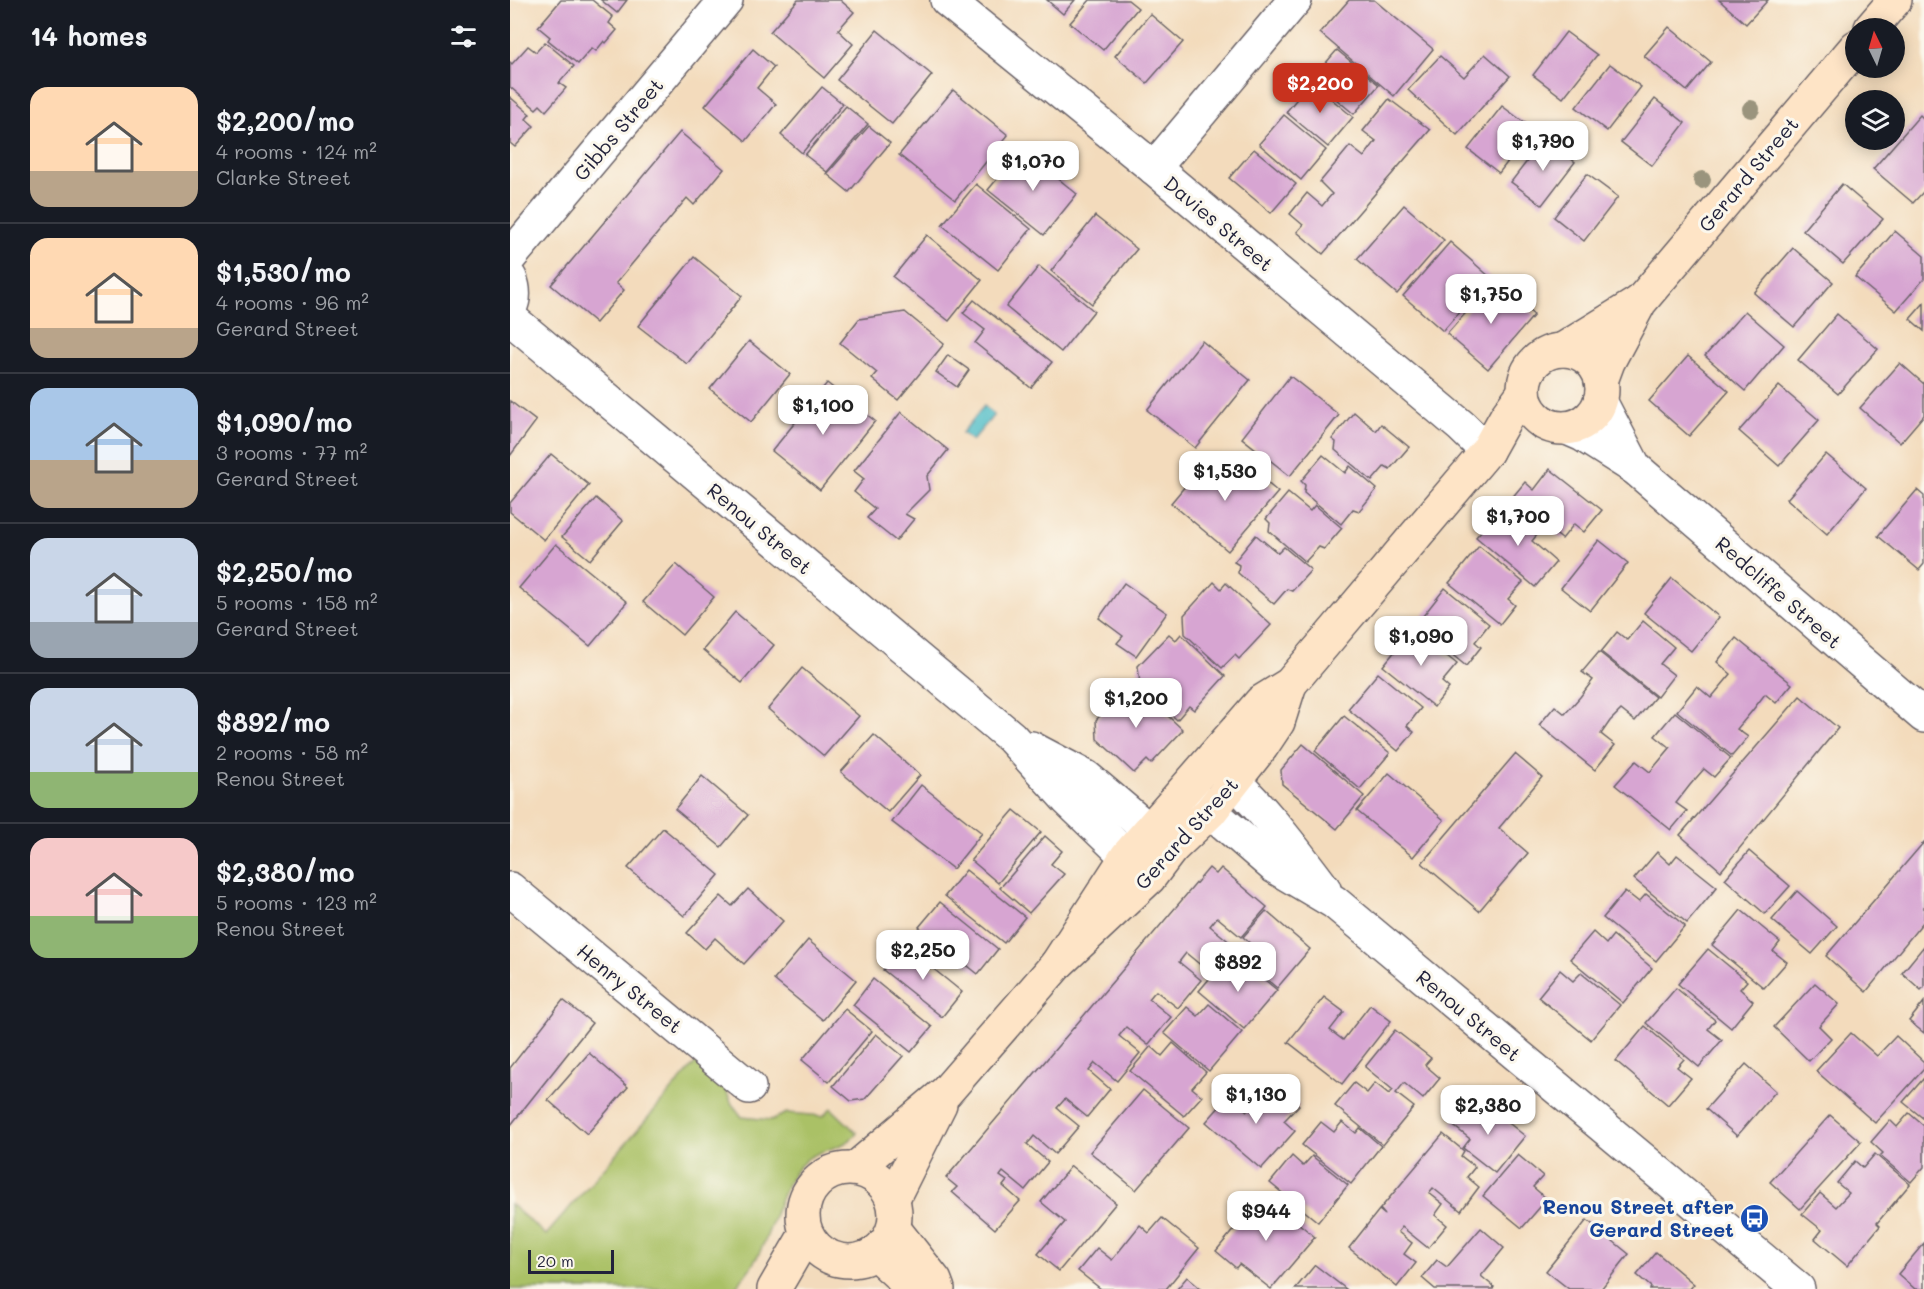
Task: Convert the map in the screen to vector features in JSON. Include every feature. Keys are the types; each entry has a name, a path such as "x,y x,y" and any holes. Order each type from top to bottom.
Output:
{"street":[{"name":"Gibbs Street","path":"510,257 726,0"},
{"name":"Davies Street","path":"947,0 1154,168 1461,426 1487,451"},
{"path":"1154,168 1295,0"},
{"path":"1880,18 1895,0"},
{"name":"Gerard Street","path":"1601,391 1608,362 1640,302 1845,60"},
{"path":"510,278 514,295 510,308"},
{"name":"Gerard Street","path":"1562,350 1640,302"},
{"name":"Renou Street","path":"510,318 1011,737 1067,799 1138,867"},
{"path":"1562,350 1575,352 1587,358 1596,368 1601,391 1597,411 1588,419 1578,425 1557,427 1538,420 1526,403 1524,392 1525,380 1530,368 1538,359 1562,350"},
{"name":"Redcliffe Street","path":"1601,391 1635,468"},
{"name":"Gerard Street","path":"856,1168 946,1092 1057,964 1160,839 1185,789 1261,702 1290,684 1487,451 1506,417 1524,392"},
{"name":"Gerard Street","path":"1487,451 1557,427"},
{"name":"Redcliffe Street","path":"1557,427 1582,435 1635,468 1924,716"},
{"name":"Gerard Street","path":"1160,839 1210,812 1278,722 1290,684"},
{"name":"Renou Street","path":"1011,737 1086,777 1160,839"},
{"name":"Renou Street","path":"1211,760 1235,781 1298,855 1334,902"},
{"name":"Renou Street","path":"1185,789 1275,867 1334,902 1798,1289"},
{"name":"Henry Street","path":"510,890 750,1087"},
{"name":"Gerard Street","path":"888,1227 946,1092"},
{"path":"888,1227 861,1261 846,1262 830,1258 816,1248 806,1234 802,1218 804,1201 812,1187 824,1176 839,1169 856,1168 872,1174 884,1184 888,1227 899,1275 909,1289"},
{"path":"888,1227 934,1281 938,1289"},
{"path":"774,1289 806,1234"},
{"path":"792,1289 830,1258"}],"green space":[{"path":"698,1060 724,1086 732,1104 742,1117 771,1120 787,1113 823,1116 831,1108 857,1133 845,1143 810,1157 798,1169 786,1188 758,1256 734,1289 510,1289 510,1204 546,1235"}],"water":[{"path":"984,406 994,415 972,441 962,433"}],"building":[{"path":"561,0 592,0 613,17 609,23 617,30 596,51 592,48 578,64 548,40 550,37 538,27"},
{"path":"601,0 627,0 617,13"},
{"path":"798,0 840,0 854,12 838,30 853,44 824,78 770,32"},
{"path":"1047,0 1075,0 1063,14"},
{"path":"1090,0 1128,0 1138,8 1103,50 1070,23"},
{"path":"1349,0 1374,0 1433,49 1394,96 1320,33"},
{"path":"1719,0 1768,0 1746,24"},
{"path":"1150,14 1183,42 1147,83 1115,56"},
{"path":"1669,27 1711,62 1687,91 1644,56"},
{"path":"877,30 932,75 892,124 837,80"},
{"path":"1566,32 1597,55 1563,98 1533,75"},
{"path":"545,42 574,66 559,83 566,88 546,111 540,105 536,109 510,87 510,62 512,64 528,46 536,52"},
{"path":"753,49 774,67 757,88 776,104 746,141 705,106"},
{"path":"1337,50 1379,85 1354,114 1312,79"},
{"path":"1485,54 1510,76 1457,135 1408,90 1440,56 1464,77"},
{"path":"1610,64 1641,87 1607,131 1576,107"},
{"path":"1311,82 1353,117 1328,147 1286,112"},
{"path":"822,87 843,104 802,153 781,135"},
{"path":"953,90 1008,135 955,200 899,155"},
{"path":"510,97 530,114 526,119 534,126 515,147 510,143"},
{"path":"1389,99 1430,130 1323,254 1297,232 1303,225 1290,214 1307,193 1322,206 1332,194 1320,182 1350,146 1364,157 1376,141 1363,131"},
{"path":"1655,99 1685,123 1652,166 1621,142"},
{"path":"846,106 868,124 827,172 805,155"},
{"path":"1502,106 1533,129 1499,173 1468,149"},
{"path":"1284,115 1326,150 1301,180 1259,144"},
{"path":"1920,115 1924,119 1924,191 1913,203 1873,169 1890,150 1905,150 1905,132"},
{"path":"869,126 890,143 849,192 827,174"},
{"path":"680,132 724,169 694,205 687,198 616,283 624,290 596,323 551,285"},
{"path":"1545,138 1575,162 1542,205 1511,182"},
{"path":"1022,149 1077,194 1044,235 988,190"},
{"path":"1254,149 1296,184 1271,213 1229,178"},
{"path":"1587,174 1618,197 1584,241 1554,217"},
{"path":"976,184 1031,229 998,270 942,225"},
{"path":"1842,184 1883,219 1843,264 1803,230"},
{"path":"1404,205 1444,240 1397,294 1357,259"},
{"path":"1095,216 1137,249 1092,304 1051,271"},
{"path":"1895,231 1924,256 1924,279 1896,311 1855,277"},
{"path":"927,235 982,280 949,321 893,277"},
{"path":"1450,242 1490,277 1443,331 1403,296"},
{"path":"1793,248 1833,282 1794,327 1754,293"},
{"path":"694,257 742,296 687,364 638,326"},
{"path":"1039,266 1094,311 1061,352 1006,307"},
{"path":"1494,281 1534,315 1488,369 1447,334"},
{"path":"974,300 1052,362 1031,388 975,343 985,330 963,313"},
{"path":"1924,303 1924,331 1910,319"},
{"path":"1745,311 1784,345 1745,391 1705,356"},
{"path":"905,312 944,344 898,400 872,379 877,373 840,343 859,319"},
{"path":"1837,314 1878,349 1838,394 1798,360"},
{"path":"749,341 790,374 751,422 710,389"},
{"path":"1202,341 1250,380 1195,448 1147,410"},
{"path":"948,355 969,370 957,387 936,372"},
{"path":"1688,356 1729,391 1689,436 1649,401"},
{"path":"1900,363 1924,384 1924,415 1900,443 1860,408"},
{"path":"1290,376 1339,415 1290,476 1242,438"},
{"path":"827,383 875,421 820,490 772,451"},
{"path":"1779,386 1819,420 1779,466 1739,431"},
{"path":"510,401 536,421 510,456"},
{"path":"901,412 948,450 927,476 929,490 905,514 914,519 896,541 867,518 875,509 854,492 864,479 854,471"},
{"path":"1354,412 1376,431 1381,424 1409,447 1390,469 1385,466 1372,481 1335,450 1336,442 1332,439"},
{"path":"551,454 589,485 544,540 510,512 510,503"},
{"path":"1826,454 1866,488 1827,534 1787,499"},
{"path":"1323,455 1345,473 1350,466 1377,489 1359,511 1353,509 1341,524 1304,493 1305,485 1301,481"},
{"path":"1239,459 1278,492 1228,551 1171,503 1201,467 1219,483"},
{"path":"1550,469 1602,510 1584,532 1574,524 1562,539 1511,499 1525,482 1534,490"},
{"path":"1917,490 1924,496 1924,564 1919,570 1878,536"},
{"path":"1288,493 1310,511 1315,505 1342,528 1324,549 1319,547 1305,562 1269,531 1270,523 1266,519"},
{"path":"596,498 623,521 590,560 562,537"},
{"path":"1516,509 1541,530 1532,541 1556,562 1535,587 1476,537 1489,522 1498,530"},
{"path":"1256,535 1278,553 1284,547 1311,570 1292,591 1287,589 1274,604 1238,573 1239,565 1234,562"},
{"path":"1599,540 1628,563 1590,611 1561,588"},
{"path":"556,544 627,602 590,646 519,588"},
{"path":"1479,546 1523,582 1508,599 1515,605 1500,624 1449,583"},
{"path":"676,564 714,597 682,635 643,602"},
{"path":"1672,578 1719,617 1691,651 1644,613"},
{"path":"1214,582 1221,589 1226,583 1271,625 1239,659 1235,655 1222,668 1185,634 1184,615"},
{"path":"1124,583 1167,613 1136,656 1117,643 1123,636 1099,618"},
{"path":"1445,588 1489,624 1475,642 1481,647 1466,666 1416,625"},
{"path":"735,612 774,645 742,683 703,650"},
{"path":"1643,621 1674,647 1660,664 1674,675 1657,697 1601,652 1617,632 1627,640"},
{"path":"1413,629 1457,664 1442,682 1449,688 1434,707 1383,666"},
{"path":"1169,634 1176,640 1181,634 1225,676 1194,710 1189,706 1177,720 1140,685 1138,666"},
{"path":"1736,638 1792,684 1776,703 1765,694 1737,729 1748,737 1732,756 1677,711 1697,686 1711,698 1731,674 1717,662"},
{"path":"1599,652 1655,697 1635,721 1621,710 1610,721 1601,734 1615,745 1595,770 1539,725 1555,706 1565,714 1580,697 1593,680 1582,672"},
{"path":"802,668 859,716 824,756 768,709"},
{"path":"1378,673 1421,708 1407,726 1414,732 1398,751 1348,709"},
{"path":"1126,688 1133,694 1138,688 1183,730 1151,764 1147,760 1134,773 1097,739 1096,720"},
{"path":"1800,696 1838,728 1721,871 1680,835"},
{"path":"1675,712 1731,758 1714,777 1704,769 1690,785 1676,803 1687,811 1671,830 1615,785 1636,761 1650,772 1670,748 1655,736"},
{"path":"1344,716 1390,753 1360,789 1315,751"},
{"path":"874,735 920,775 888,812 841,772"},
{"path":"1303,744 1364,796 1337,829 1282,784 1281,770"},
{"path":"1515,754 1542,777 1499,828 1528,853 1479,911 1422,863"},
{"path":"1389,773 1444,820 1413,857 1357,811"},
{"path":"702,776 748,815 721,847 675,809"},
{"path":"921,785 982,833 953,869 892,822"},
{"path":"1014,810 1041,832 998,883 971,860"},
{"path":"663,828 719,875 684,916 628,868"},
{"path":"1045,836 1062,851 1051,864 1064,874 1029,913 1000,888"},
{"path":"1924,842 1924,921 1866,992 1826,956"},
{"path":"1749,851 1790,886 1765,914 1725,879"},
{"path":"1657,852 1670,864 1677,855 1717,887 1687,923 1634,879"},
{"path":"1209,868 1216,874 1221,868 1267,907 1241,937 1217,917 1210,926 1232,944 1209,972 1186,953 1179,962 1201,980 1178,1008 1156,991 1153,994 1149,999 1171,1017 1148,1045 1126,1027 1119,1036 1140,1053 1117,1081 1095,1063 1089,1071 1110,1089 1087,1117 1065,1099 1057,1108 1079,1126 1055,1154 1034,1136 1027,1144 1048,1162 1025,1190 1003,1172 1000,1176 1007,1181 1003,1186 1020,1201 995,1229 952,1192 957,1187 946,1178"},
{"path":"966,870 1025,917 1004,943 945,896"},
{"path":"748,889 783,921 744,964 715,938 705,949 687,933 721,896 732,906"},
{"path":"1625,891 1639,902 1646,894 1685,926 1656,961 1603,918"},
{"path":"1797,891 1837,926 1812,954 1772,920"},
{"path":"940,902 998,949 978,974 919,927"},
{"path":"1741,910 1780,942 1773,951 1787,962 1764,988 1712,945"},
{"path":"1266,911 1310,949 1277,988 1244,960 1254,947 1243,937"},
{"path":"1593,932 1606,944 1613,935 1652,968 1623,1003 1570,959"},
{"path":"808,940 856,980 823,1020 774,980"},
{"path":"904,945 962,992 942,1017 883,970"},
{"path":"1924,946 1924,987 1921,990 1902,973"},
{"path":"1708,949 1747,981 1740,989 1753,1001 1731,1028 1678,984"},
{"path":"1243,962 1277,990 1244,1029 1199,991 1221,965 1233,974"},
{"path":"1560,970 1573,981 1581,973 1620,1005 1591,1040 1538,997"},
{"path":"873,979 932,1027 911,1052 853,1005"},
{"path":"1815,983 1839,1004 1819,1026 1831,1038 1809,1061 1774,1027"},
{"path":"1676,988 1715,1020 1708,1029 1722,1040 1699,1067 1646,1023"},
{"path":"1324,997 1344,1012 1330,1030 1343,1040 1370,1005 1391,1021 1342,1084 1288,1042"},
{"path":"563,1000 592,1023 510,1126 510,1068"},
{"path":"1924,1002 1924,1033 1909,1021"},
{"path":"1209,1004 1242,1032 1209,1071 1164,1033 1187,1007 1198,1016"},
{"path":"845,1009 872,1031 829,1082 802,1060"},
{"path":"1645,1026 1684,1059 1677,1067 1691,1078 1668,1105 1616,1061"},
{"path":"1395,1030 1431,1058 1425,1065 1440,1078 1423,1099 1404,1083 1396,1093 1414,1107 1383,1145 1335,1106 1354,1083 1367,1093 1375,1083 1389,1094 1393,1090 1365,1067"},
{"path":"1851,1033 1877,1056 1896,1036 1924,1062 1924,1069 1875,1123 1816,1071"},
{"path":"876,1034 903,1056 865,1099 851,1101 833,1086"},
{"path":"1173,1043 1206,1072 1192,1088 1202,1096 1184,1116 1130,1071 1151,1046 1162,1056"},
{"path":"589,1053 628,1087 587,1134 548,1100"},
{"path":"1746,1064 1776,1091 1737,1136 1706,1109"},
{"path":"1924,1078 1924,1119 1903,1102"},
{"path":"1272,1083 1299,1105 1284,1121 1295,1131 1261,1169 1206,1122 1229,1096 1247,1111"},
{"path":"1143,1090 1189,1128 1136,1190 1090,1152"},
{"path":"1468,1103 1483,1115 1490,1108 1525,1136 1495,1173 1463,1148 1470,1139 1451,1124"},
{"path":"1909,1113 1924,1126 1924,1167 1911,1182 1880,1156 1883,1153 1871,1142 1890,1120 1897,1127"},
{"path":"1830,1115 1861,1142 1800,1209 1770,1182"},
{"path":"1321,1122 1334,1132 1342,1122 1356,1133 1360,1128 1381,1146 1351,1184 1302,1145"},
{"path":"1443,1134 1464,1151 1461,1156 1475,1167 1467,1177 1479,1187 1461,1211 1433,1188 1429,1193 1443,1204 1435,1215 1447,1225 1428,1248 1402,1227 1398,1232 1412,1243 1404,1254 1416,1263 1397,1287 1349,1248 1379,1210 1385,1215 1380,1209"},
{"path":"1875,1154 1910,1184 1877,1223 1880,1226 1847,1266 1815,1239 1822,1230 1802,1214 1820,1193 1836,1207 1849,1193 1837,1183 1855,1161 1863,1168"},
{"path":"1518,1155 1543,1176 1533,1187 1547,1199 1522,1228 1483,1196"},
{"path":"1292,1156 1303,1166 1312,1156 1348,1185 1318,1222 1270,1183"},
{"path":"1071,1166 1116,1203 1059,1271 1038,1254 1065,1222 1041,1202"},
{"path":"1263,1194 1315,1237 1271,1289 1239,1264 1236,1268 1216,1251"},
{"path":"1162,1218 1199,1248 1166,1289 1101,1289 1078,1271 1097,1248 1112,1260 1140,1225 1149,1233"},
{"path":"1587,1220 1629,1254 1601,1289 1569,1289 1546,1271"},
{"path":"1481,1228 1504,1248 1481,1276 1494,1287 1493,1289 1435,1289 1422,1278 1437,1260 1447,1267"},
{"path":"1924,1243 1924,1289 1915,1289 1898,1274"},
{"path":"1656,1252 1694,1284 1690,1289 1650,1289 1651,1287 1637,1275"},
{"path":"1315,1265 1346,1289 1295,1289"},
{"path":"1187,1277 1201,1289 1177,1289"}],"place":[{"name":"Renou Street after Gerard Street","path":"1755,1218"}]}
